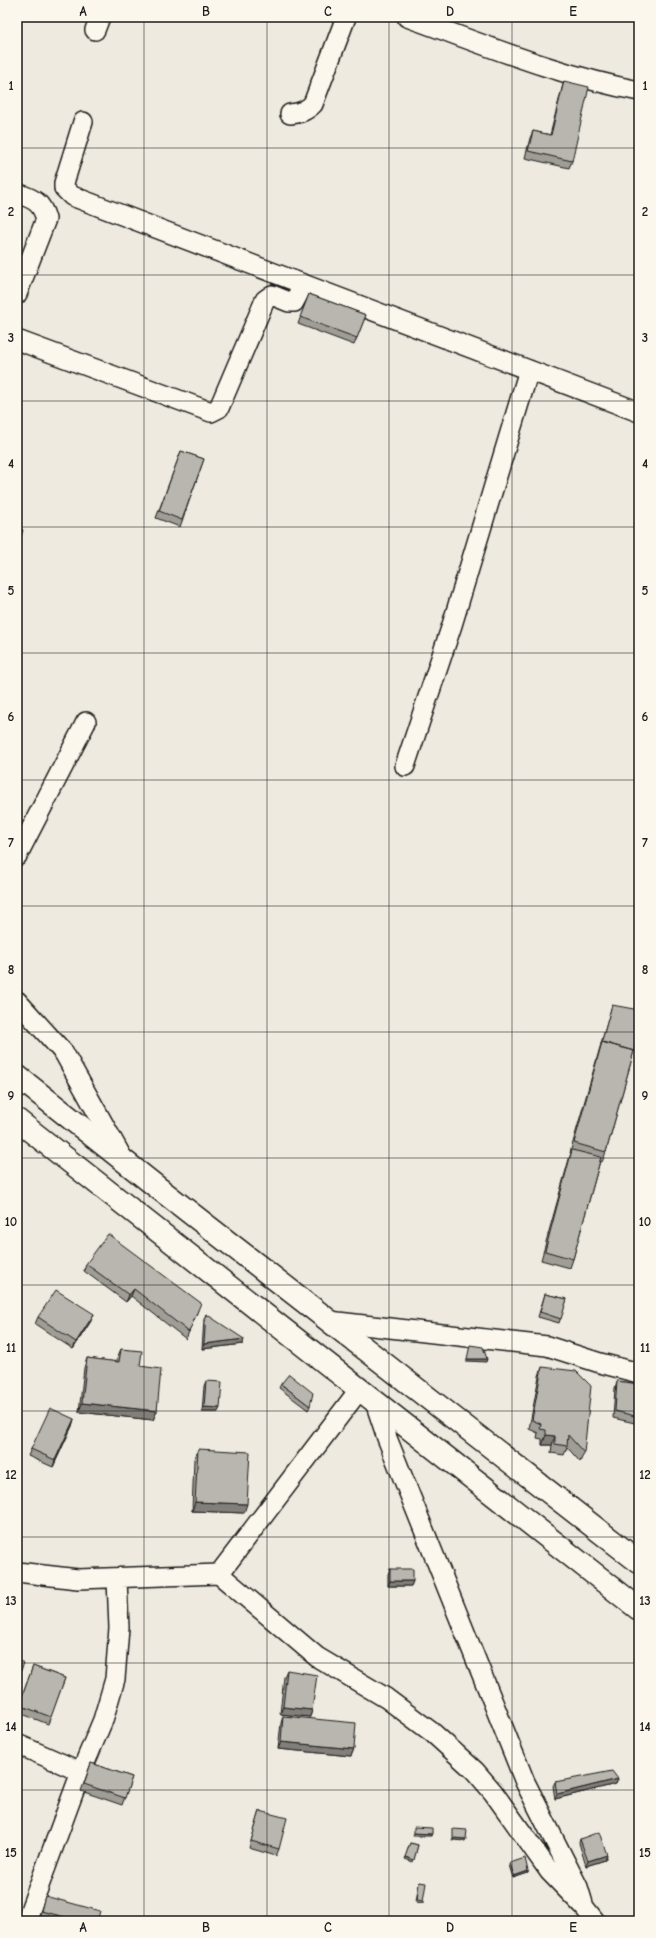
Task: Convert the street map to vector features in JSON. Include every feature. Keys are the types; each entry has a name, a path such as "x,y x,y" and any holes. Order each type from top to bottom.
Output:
{"main road":[{"path":"17,1076 124,1162 639,1562"},
{"path":"17,1120 80,1171 136,1212 367,1396 639,1609"},
{"path":"136,1212 157,1187"}],"street":[{"path":"290,114 308,110 314,104 346,17"},
{"path":"407,17 552,67 615,86 639,91"},
{"path":"83,122 64,183 64,188 72,196 639,412"},
{"path":"17,193 31,198 43,207 46,219 17,294"},
{"path":"17,340 211,412 219,408 265,300 272,295 289,302 294,302 303,284"},
{"path":"405,766 452,625 529,370"},
{"path":"17,856 86,722"},
{"path":"17,1001 64,1054 124,1162"},
{"path":"330,1321 547,1346 600,1363 639,1373"},
{"path":"219,1574 367,1396 387,1438 525,1782 578,1887 589,1914"},
{"path":"17,1572 78,1580 219,1574 318,1657 386,1698 433,1733 475,1771 493,1792 550,1872 589,1914"},
{"path":"26,1921 103,1720 115,1679 119,1628 117,1579"},
{"path":"17,1744 82,1772"}],"building":[{"path":"564,81 589,87 572,161 528,151 533,131 551,135"},
{"path":"309,294 366,315 357,338 300,317"},
{"path":"181,451 204,459 182,520 159,511"},
{"path":"17,528 23,530 17,549"},
{"path":"612,1005 639,1010 639,1044 636,1044 634,1051 602,1042 601,1044"},
{"path":"602,1042 634,1051 606,1152 574,1143"},
{"path":"572,1150 601,1157 573,1259 545,1251"},
{"path":"108,1234 201,1303 189,1332 134,1289 129,1295 86,1264"},
{"path":"56,1290 94,1314 76,1342 38,1317"},
{"path":"545,1294 567,1299 561,1319 540,1312"},
{"path":"206,1314 244,1339 204,1344"},
{"path":"470,1345 483,1347 487,1359 467,1359"},
{"path":"121,1349 142,1351 140,1366 161,1369 157,1411 82,1403 87,1358 119,1362"},
{"path":"542,1367 576,1371 591,1386 584,1453 568,1435 567,1446 555,1444 555,1436 546,1435 546,1430 540,1429 541,1424 532,1420"},
{"path":"289,1374 313,1393 310,1406 281,1384"},
{"path":"206,1381 222,1382 220,1408 204,1407"},
{"path":"617,1381 639,1384 639,1417 615,1411"},
{"path":"50,1408 74,1419 55,1460 31,1449"},
{"path":"198,1449 250,1452 247,1504 195,1502"},
{"path":"390,1569 413,1569 413,1581 390,1581"},
{"path":"17,1660 24,1663 17,1680"},
{"path":"33,1666 65,1678 51,1717 19,1705"},
{"path":"287,1670 317,1675 312,1710 283,1707"},
{"path":"283,1716 356,1723 354,1749 281,1742"},
{"path":"91,1763 132,1777 125,1798 84,1784"},
{"path":"612,1771 618,1779 557,1794 555,1782"},
{"path":"260,1811 287,1818 279,1849 251,1841"},
{"path":"414,1827 432,1828 432,1834 414,1833"},
{"path":"453,1829 467,1830 466,1839 453,1838"},
{"path":"599,1832 607,1855 588,1861 580,1839"},
{"path":"410,1843 418,1845 414,1860 405,1857"},
{"path":"525,1858 528,1871 514,1876 510,1863"},
{"path":"419,1882 426,1883 423,1901 417,1900"},
{"path":"45,1896 100,1911 97,1921 64,1921 65,1917 41,1911"}]}
